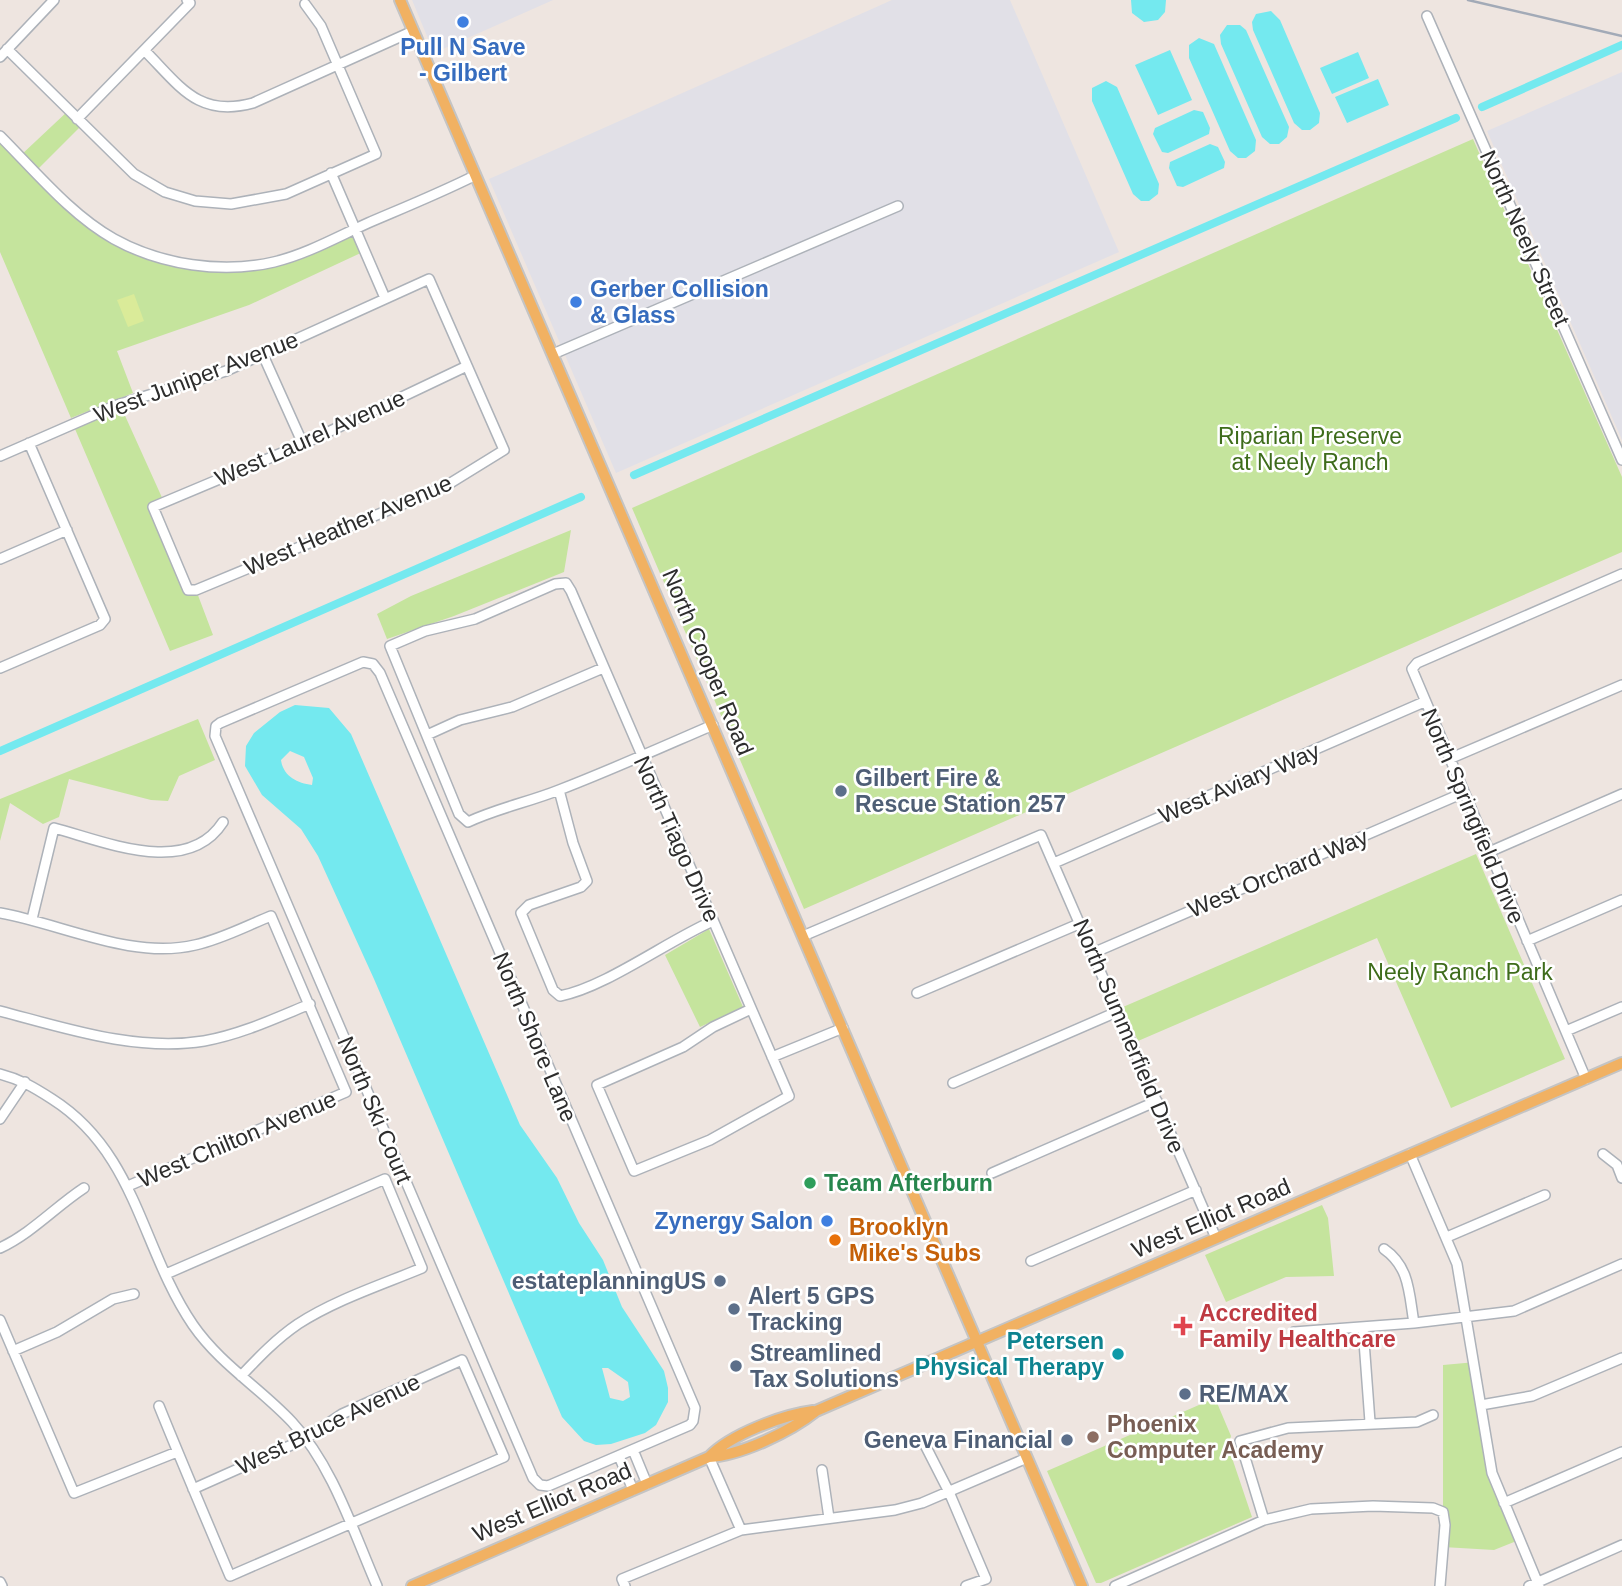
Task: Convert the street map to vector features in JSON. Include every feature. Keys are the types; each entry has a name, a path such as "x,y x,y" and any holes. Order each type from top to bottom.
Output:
{"main road":[{"name":"North Cooper Road","path":"400,0 979,1341 1082,1586"},
{"name":"West Elliot Road","path":"412,1586 709,1457 721,1445 794,1414 816,1411 1622,1063"}],"street":[{"path":"0,57 54,0"},
{"path":"77,119 189,2"},
{"path":"7,49 134,174 165,192 195,201 231,204 256,201 286,194 376,153 321,26 305,4"},
{"name":"North Neely Street","path":"1427,16 1622,460"},
{"path":"145,51 202,104 234,108 253,103 337,63 414,31"},
{"path":"0,136 87,220 114,239 172,261 228,267 265,263 314,248 474,176"},
{"path":"331,173 385,298"},
{"path":"553,354 898,205"},
{"name":"West Juniper Avenue","path":"0,456 117,405 226,371 429,279 467,366"},
{"path":"263,355 303,444"},
{"name":"West Laurel Avenue","path":"188,590 153,507 303,444 467,366"},
{"name":"West Heather Avenue","path":"188,590 196,590 444,486 505,450 467,366"},
{"path":"0,668 100,625 105,619 29,443"},
{"path":"0,559 67,530"},
{"name":"North Springfield Drive","path":"1586,1079 1412,669 1417,663 1622,574"},
{"name":"North Tiago Drive","path":"427,734 390,646 425,631 475,619 555,584 566,583 789,1096 710,1140 634,1171 597,1085 683,1047 713,1027 751,1009"},
{"name":"North Shore Lane","path":"288,694 363,662 373,664 380,674 695,1408 694,1421 690,1425 618,1456"},
{"path":"603,668 512,707 460,720 427,734 459,814 468,822 499,807 559,790 713,725"},
{"path":"1449,759 1622,685"},
{"name":"North Ski Court","path":"288,694 220,723 216,726 215,736 533,1478 540,1485 548,1486 618,1456"},
{"name":"West Aviary Way","path":"1054,863 1424,702"},
{"path":"559,790 573,843 587,881 581,887 528,905 521,913 553,990 560,996 627,967 683,934 713,921"},
{"name":"West Orchard Way","path":"1093,953 1464,793"},
{"path":"1489,852 1622,794"},
{"path":"32,919 54,828 153,853 177,851 199,844 215,835 223,822"},
{"name":"North Summerfield Drive","path":"803,936 1041,835 1216,1238"},
{"path":"1527,941 1622,900"},
{"path":"0,913 114,942 163,949 194,946 271,916 310,1004 244,1031 204,1041 158,1044 121,1040 0,1011"},
{"path":"917,993 1080,923"},
{"name":"West Chilton Avenue","path":"128,1186 346,1092 310,1004"},
{"path":"1566,1031 1622,1007"},
{"path":"953,1083 1119,1012"},
{"path":"772,1057 843,1028"},
{"path":"0,1073 25,1082 80,1121 118,1167 166,1274 194,1326 215,1353 292,1422 305,1439 333,1486 377,1586"},
{"path":"0,1119 25,1082"},
{"path":"992,1173 1157,1101"},
{"path":"1410,1154 1447,1237 1463,1285 1492,1473 1535,1585 1622,1545"},
{"path":"1603,1154 1617,1165 1622,1178"},
{"path":"166,1274 385,1179 422,1268 326,1308 298,1324 271,1345 241,1376"},
{"path":"0,1248 35,1228 63,1202 84,1188"},
{"path":"1031,1261 1196,1190"},
{"path":"1447,1237 1545,1195"},
{"path":"1384,1249 1398,1259 1407,1281 1414,1323"},
{"path":"1294,1332 1363,1328 1514,1311 1622,1264"},
{"path":"13,1351 57,1332 113,1299 134,1294"},
{"path":"0,1320 74,1493 177,1452"},
{"path":"1363,1328 1370,1422"},
{"path":"1481,1405 1532,1396 1622,1358"},
{"name":"West Bruce Avenue","path":"193,1489 305,1439 342,1414 462,1360 504,1457 350,1524"},
{"path":"159,1405 230,1576 350,1524"},
{"path":"1264,1520 1240,1441 1288,1428 1370,1422 1417,1422 1433,1415"},
{"path":"925,1445 949,1492 986,1579 966,1586"},
{"path":"633,1450 647,1484"},
{"path":"1504,1503 1622,1452"},
{"path":"618,1456 633,1490"},
{"path":"709,1457 741,1530"},
{"path":"624,1582 741,1530 895,1510 949,1492 1027,1458"},
{"path":"822,1470 829,1518"},
{"path":"1115,1586 1264,1520 1311,1509 1345,1506 1433,1508 1443,1513 1445,1525 1440,1586"}],"shaded area":[{"name":"Pull N Save - Gilbert","path":"412,0 553,0 434,53"},
{"path":"892,0 1010,0 1119,252 616,473 489,179"},
{"path":"1622,72 1622,440 1487,131"}],"green space":[{"path":"69,110 83,124 36,171 87,220 141,251 199,265 276,261 355,229 365,251 249,305 117,351 133,393 71,418 0,252 0,136 20,156"},
{"name":"Riparian Preserve at Neely Ranch","path":"1473,139 1622,477 1622,552 804,909 632,508"},
{"path":"134,294 144,321 128,327 117,300"},
{"path":"122,409 164,502 153,507 188,590 196,590 213,635 170,651 75,429"},
{"path":"571,530 564,572 454,616 387,639 377,614 411,596"},
{"path":"198,719 215,760 179,776 168,801 151,800 69,779 59,817 43,824 10,803 0,841 0,799"},
{"name":"Neely Ranch Park","path":"1476,854 1565,1059 1451,1108 1377,938 1138,1041 1123,1007"},
{"path":"709,929 743,1007 700,1027 665,955"},
{"path":"1322,1205 1328,1218 1334,1276 1286,1277 1226,1302 1205,1255"},
{"path":"1476,1362 1492,1473 1519,1540 1494,1550 1443,1547 1443,1365"},
{"path":"1215,1398 1231,1436 1228,1446 1252,1517 1096,1583 1047,1471"}],"water":[{"path":"1131,0 1166,0 1165,12 1158,20 1144,22 1132,13"},
{"path":"1271,11 1280,20 1320,113 1319,123 1310,130 1302,130 1294,123 1253,30 1252,22 1256,14"},
{"path":"1227,25 1240,25 1246,30 1289,127 1287,137 1279,144 1270,144 1262,137 1221,44 1220,35"},
{"path":"1199,38 1214,44 1256,140 1255,151 1246,158 1238,158 1230,151 1189,58 1189,45"},
{"path":"1170,50 1192,100 1158,115 1135,65"},
{"path":"1358,52 1369,78 1332,94 1320,68"},
{"path":"1378,79 1389,105 1347,123 1335,97"},
{"path":"1106,81 1117,87 1159,184 1158,194 1149,201 1141,201 1133,194 1092,101 1092,88"},
{"path":"1194,110 1203,112 1210,128 1209,134 1168,153 1162,152 1153,134 1155,128"},
{"path":"1210,144 1218,147 1225,162 1224,168 1183,187 1177,186 1169,168 1170,162"},
{"path":"295,705 329,708 351,734 520,1125 557,1178 579,1223 603,1260 622,1307 664,1371 668,1402 656,1425 645,1433 611,1444 596,1445 584,1441 562,1417 374,979 318,856 301,829 262,795 245,766 246,746 254,733 280,712","holes":["290,751 304,757 313,778 312,785 296,780 282,766 281,760","602,1368 608,1368 628,1382 630,1397 623,1401 610,1398"]}],"waterway":[{"path":"1482,107 1622,45"},
{"path":"634,475 1456,118"},
{"path":"0,751 581,497"},
{"path":"568,1496 571,1500"}],"railway":[{"path":"1468,0 1622,36"}],"place":[{"name":"Pull N Save - Gilbert","path":"463,22"},
{"name":"Gerber Collision & Glass","path":"576,302"},
{"name":"Gilbert Fire & Rescue Station 257","path":"841,791"},
{"name":"Team Afterburn","path":"810,1183"},
{"name":"Zynergy Salon","path":"827,1221"},
{"name":"Brooklyn Mike's Subs","path":"835,1240"},
{"name":"estateplanningUS","path":"720,1281"},
{"name":"Alert 5 GPS Tracking","path":"734,1309"},
{"name":"Accredited Family Healthcare","path":"1183,1326"},
{"name":"Petersen Physical Therapy","path":"1118,1354"},
{"name":"Streamlined Tax Solutions","path":"736,1366"},
{"name":"RE/MAX","path":"1185,1394"},
{"name":"Phoenix Computer Academy","path":"1093,1437"},
{"name":"Geneva Financial","path":"1067,1440"}]}
